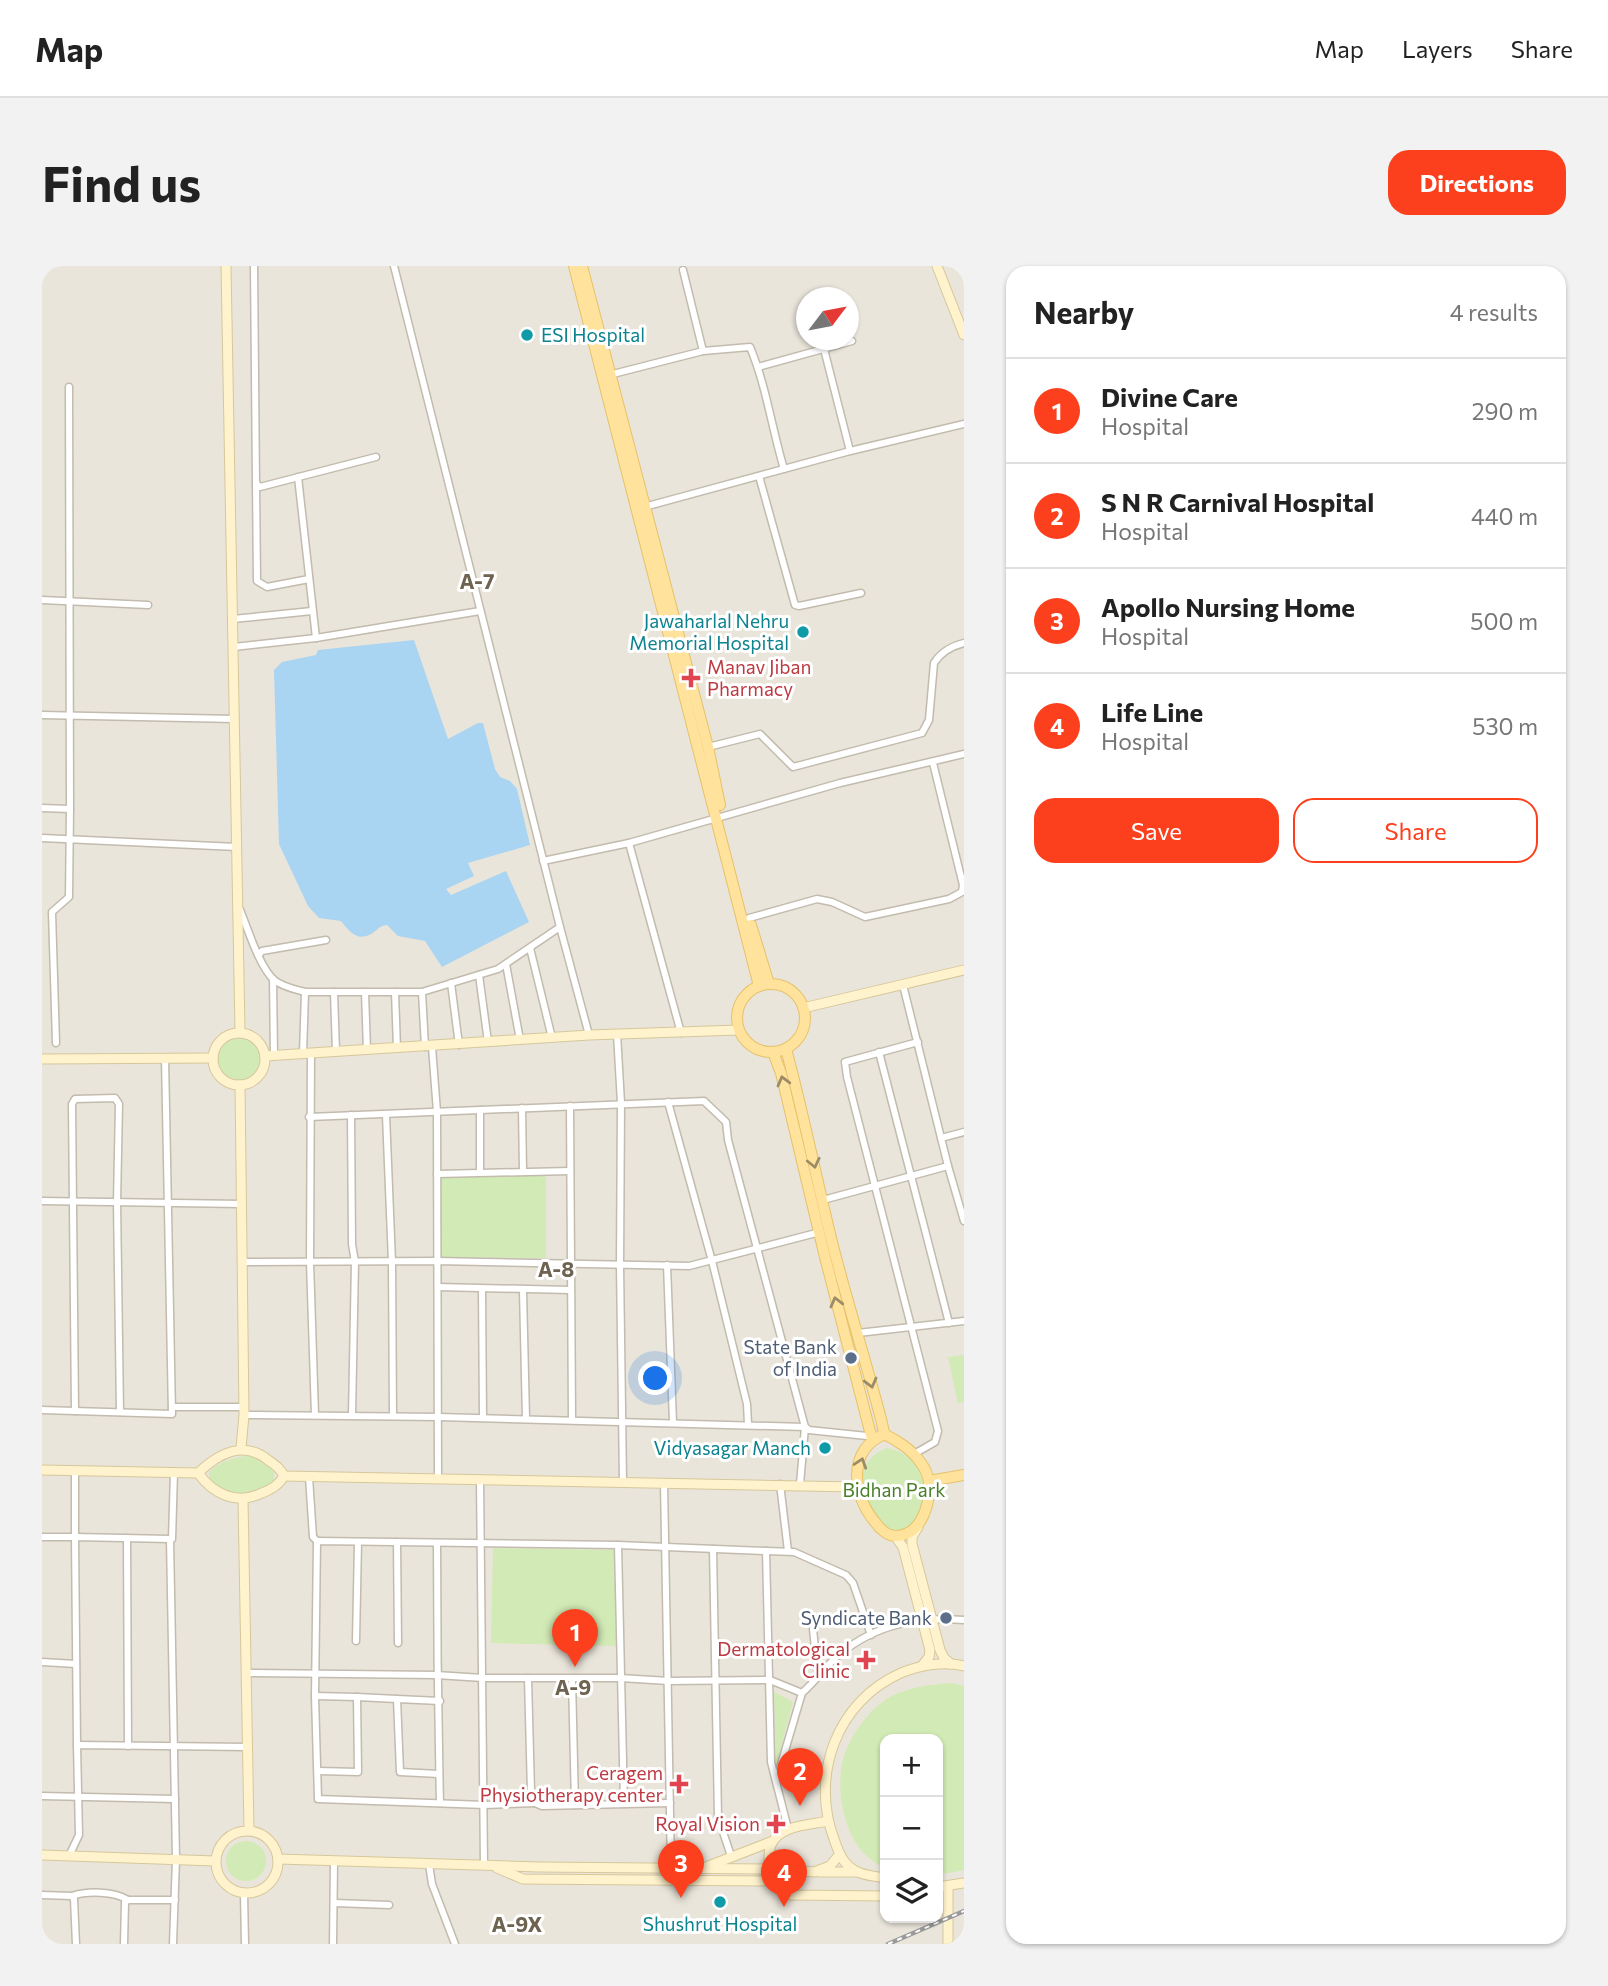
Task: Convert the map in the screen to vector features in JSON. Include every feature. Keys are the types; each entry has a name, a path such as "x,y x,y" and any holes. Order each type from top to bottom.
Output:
{"main road":[{"path":"574,266 644,508 708,747 720,816 749,918 764,985"},
{"path":"582,266 606,376 764,985"},
{"path":"764,985 779,985 790,990 803,1008 804,1027 794,1043 786,1049 773,1052 753,1048 739,1030 737,1009 742,999 749,991 764,985"},
{"path":"773,1052 824,1231 872,1439 859,1464 857,1487 860,1499 873,1521 884,1531 895,1536 908,1533 918,1527 924,1514 929,1481 914,1454 886,1434 858,1333 824,1231 823,1200 786,1049"},
{"path":"872,1439 886,1434"},
{"path":"929,1481 964,1475"}],"street":[{"path":"226,266 240,1032"},
{"path":"254,266 257,581 267,587 309,579"},
{"path":"394,266 589,1035"},
{"path":"937,266 964,335"},
{"path":"683,271 703,351"},
{"path":"606,376 703,351 750,347 758,367 783,469"},
{"path":"758,367 820,350"},
{"path":"824,350 850,452"},
{"path":"56,1043 52,912 69,897 69,387"},
{"path":"644,508 783,469 964,424"},
{"path":"256,483 260,487 376,457"},
{"path":"759,476 795,605 861,593"},
{"path":"298,477 316,638"},
{"path":"42,600 148,605"},
{"path":"233,619 312,611"},
{"path":"234,647 316,638 480,611"},
{"path":"708,747 760,734 793,767 922,733 929,720 934,663 954,646 964,643"},
{"path":"42,715 235,719"},
{"path":"543,861 629,842 840,783 964,754"},
{"path":"749,918 817,899 832,902 865,917 949,899 962,892 963,884 933,763"},
{"path":"42,808 70,809"},
{"path":"42,838 237,847"},
{"path":"629,842 681,1032"},
{"path":"238,904 259,955 273,979 288,988 305,992 422,992 498,969 560,927"},
{"path":"259,955 262,951 326,940"},
{"path":"530,948 552,1038"},
{"path":"506,964 520,1040"},
{"path":"803,1008 964,970"},
{"path":"479,975 488,1042"},
{"path":"269,1056 257,1040 240,1032 221,1039 212,1058 219,1075 226,1082 240,1085 257,1078 269,1056 273,979"},
{"path":"451,984 459,1045"},
{"path":"903,985 963,1216"},
{"path":"305,992 315,1415"},
{"path":"334,992 336,1052"},
{"path":"365,992 367,1050"},
{"path":"395,992 397,1048"},
{"path":"422,992 437,1112 438,1478"},
{"path":"269,1056 589,1035 739,1030"},
{"path":"617,1034 621,1103 623,1482"},
{"path":"914,1454 935,1442 938,1437 845,1062 918,1042"},
{"path":"878,1052 949,1323"},
{"path":"42,1410 172,1414 165,1058"},
{"path":"42,1059 212,1058"},
{"path":"240,1085 244,1411 241,1448"},
{"path":"75,1411 72,1104 75,1099 115,1098 119,1104 117,1202 120,1412"},
{"path":"309,1117 704,1101 726,1122 728,1140 805,1427 800,1484"},
{"path":"668,1102 712,1261 747,1404 748,1424"},
{"path":"570,1106 572,1420"},
{"path":"522,1108 523,1171"},
{"path":"480,1110 480,1172"},
{"path":"351,1115 352,1244 355,1262 352,1415"},
{"path":"386,1115 392,1262 393,1416"},
{"path":"942,1138 964,1132"},
{"path":"823,1200 948,1166"},
{"path":"437,1174 570,1171"},
{"path":"42,1201 242,1204"},
{"path":"242,1262 437,1261 689,1266 824,1231"},
{"path":"667,1265 673,1422"},
{"path":"438,1287 570,1290"},
{"path":"482,1290 483,1418"},
{"path":"523,1291 526,1419"},
{"path":"858,1333 964,1321"},
{"path":"172,1407 315,1415 748,1424 805,1427 808,1430 867,1436 872,1439"},
{"path":"198,1473 231,1450 241,1448 263,1456 281,1470 284,1476"},
{"path":"42,1470 198,1473 214,1490 236,1500 252,1498 267,1491 279,1484 284,1476"},
{"path":"69,1856 79,1835 75,1470"},
{"path":"173,1944 176,1859 170,1539 174,1472"},
{"path":"284,1476 857,1487"},
{"path":"309,1477 313,1537 317,1541 315,1696 318,1800 485,1805 527,1802 542,1806 670,1803"},
{"path":"480,1479 488,1865"},
{"path":"664,1483 671,1868"},
{"path":"780,1484 788,1551"},
{"path":"243,1499 248,1830"},
{"path":"918,1527 912,1537 912,1544 927,1619 930,1655 922,1666"},
{"path":"895,1536 903,1547 927,1619 942,1654 951,1664"},
{"path":"42,1537 170,1539"},
{"path":"127,1538 128,1746"},
{"path":"317,1541 618,1545 794,1552 846,1575 856,1590 871,1635"},
{"path":"356,1641 358,1542"},
{"path":"397,1542 398,1643"},
{"path":"437,1543 436,1675 440,1701 440,1803"},
{"path":"618,1545 624,1804"},
{"path":"713,1549 718,1817 731,1856"},
{"path":"766,1551 771,1762 788,1829"},
{"path":"776,1781 802,1693 838,1656 855,1643 894,1625 927,1619 964,1620"},
{"path":"813,1629 818,1677"},
{"path":"42,1662 76,1664"},
{"path":"858,1872 850,1868 840,1854 828,1821 828,1764 839,1728 867,1693 895,1676 922,1666 964,1666"},
{"path":"246,1673 316,1672 669,1681 770,1680 802,1693"},
{"path":"528,1678 531,1792 535,1804"},
{"path":"572,1679 575,1805"},
{"path":"315,1696 440,1701"},
{"path":"318,1772 358,1772 357,1697"},
{"path":"397,1699 400,1772 439,1774"},
{"path":"77,1745 247,1747"},
{"path":"42,1796 175,1799"},
{"path":"701,1869 773,1841 788,1829 828,1821"},
{"path":"248,1830 269,1839 278,1859 277,1871 271,1882 261,1890 244,1893 233,1890 223,1882 217,1873 215,1861 225,1838 248,1830"},
{"path":"769,1869 769,1850 773,1841"},
{"path":"814,1872 830,1866 840,1854"},
{"path":"42,1855 215,1861"},
{"path":"278,1859 769,1869 858,1872 880,1877"},
{"path":"333,1944 334,1861"},
{"path":"429,1864 432,1885 455,1944"},
{"path":"488,1865 523,1879 778,1881 793,1871"},
{"path":"778,1881 784,1891 791,1895 880,1896"},
{"path":"943,1887 964,1883"},
{"path":"948,1887 948,1944"},
{"path":"244,1893 245,1944"},
{"path":"42,1895 119,1894 128,1900 175,1900"},
{"path":"72,1896 76,1944"},
{"path":"124,1944 125,1902 128,1900"},
{"path":"335,1903 389,1905"}],"shaded area":[{"path":"42,266 964,266 964,1944 42,1944"}],"green space":[{"path":"238,1036 254,1043 261,1059 254,1075 238,1082 222,1075 215,1059 222,1043"},
{"path":"439,1176 546,1176 546,1258 441,1257"},
{"path":"964,1355 964,1402 958,1403 948,1357"},
{"name":"Bidhan Park","path":"887,1448 913,1461 926,1486 924,1506 910,1530 893,1532 883,1524 867,1501 863,1489 866,1465 874,1455"},
{"path":"246,1456 260,1459 271,1468 274,1477 270,1485 260,1491 233,1494 221,1491 212,1484 209,1472 226,1461"},
{"path":"493,1548 617,1550 617,1646 491,1643"},
{"path":"952,1683 964,1686 964,1870 943,1874 943,1734 880,1734 880,1864 861,1849 852,1836 842,1804 840,1787 844,1756 860,1725 885,1700 909,1689"},
{"path":"774,1692 793,1702 776,1765"},
{"path":"246,1841 254,1842 260,1847 265,1853 265,1869 260,1875 254,1880 246,1881 238,1880 232,1875 227,1869 226,1861 227,1853 232,1847 238,1842"}],"water":[{"path":"414,640 448,739 483,723 495,769 500,777 510,781 517,789 530,845 468,863 474,876 446,889 451,895 506,871 529,922 442,967 425,941 398,936 387,925 362,937 350,932 341,921 319,918 308,906 279,844 274,670 282,662 316,655 318,650"}],"railway":[{"path":"961,266 964,277"},
{"path":"888,1944 964,1911"}],"place":[{"name":"ESI Hospital","path":"527,335"},
{"name":"Jawaharlal Nehru Memorial Hospital","path":"803,632"},
{"name":"Manav Jiban Pharmacy","path":"691,678"},
{"name":"State Bank of India","path":"851,1358"},
{"name":"Vidyasagar Manch","path":"825,1448"},
{"name":"Syndicate Bank","path":"946,1618"},
{"name":"Dermatological Clinic","path":"866,1660"},
{"name":"Divine Care","path":"575,1667"},
{"name":"Ceragem Physiotherapy center","path":"679,1784"},
{"name":"S N R Carnival Hospital","path":"800,1806"},
{"name":"Royal Vision","path":"776,1824"},
{"name":"Apollo Nursing Home","path":"681,1898"},
{"name":"Shushrut Hospital","path":"720,1902"},
{"name":"Life Line","path":"784,1907"}],"district":[{"name":"A-7","path":"477,582"},
{"name":"A-8","path":"556,1270"},
{"name":"A-9","path":"573,1688"},
{"name":"A-9X","path":"517,1925"}]}
